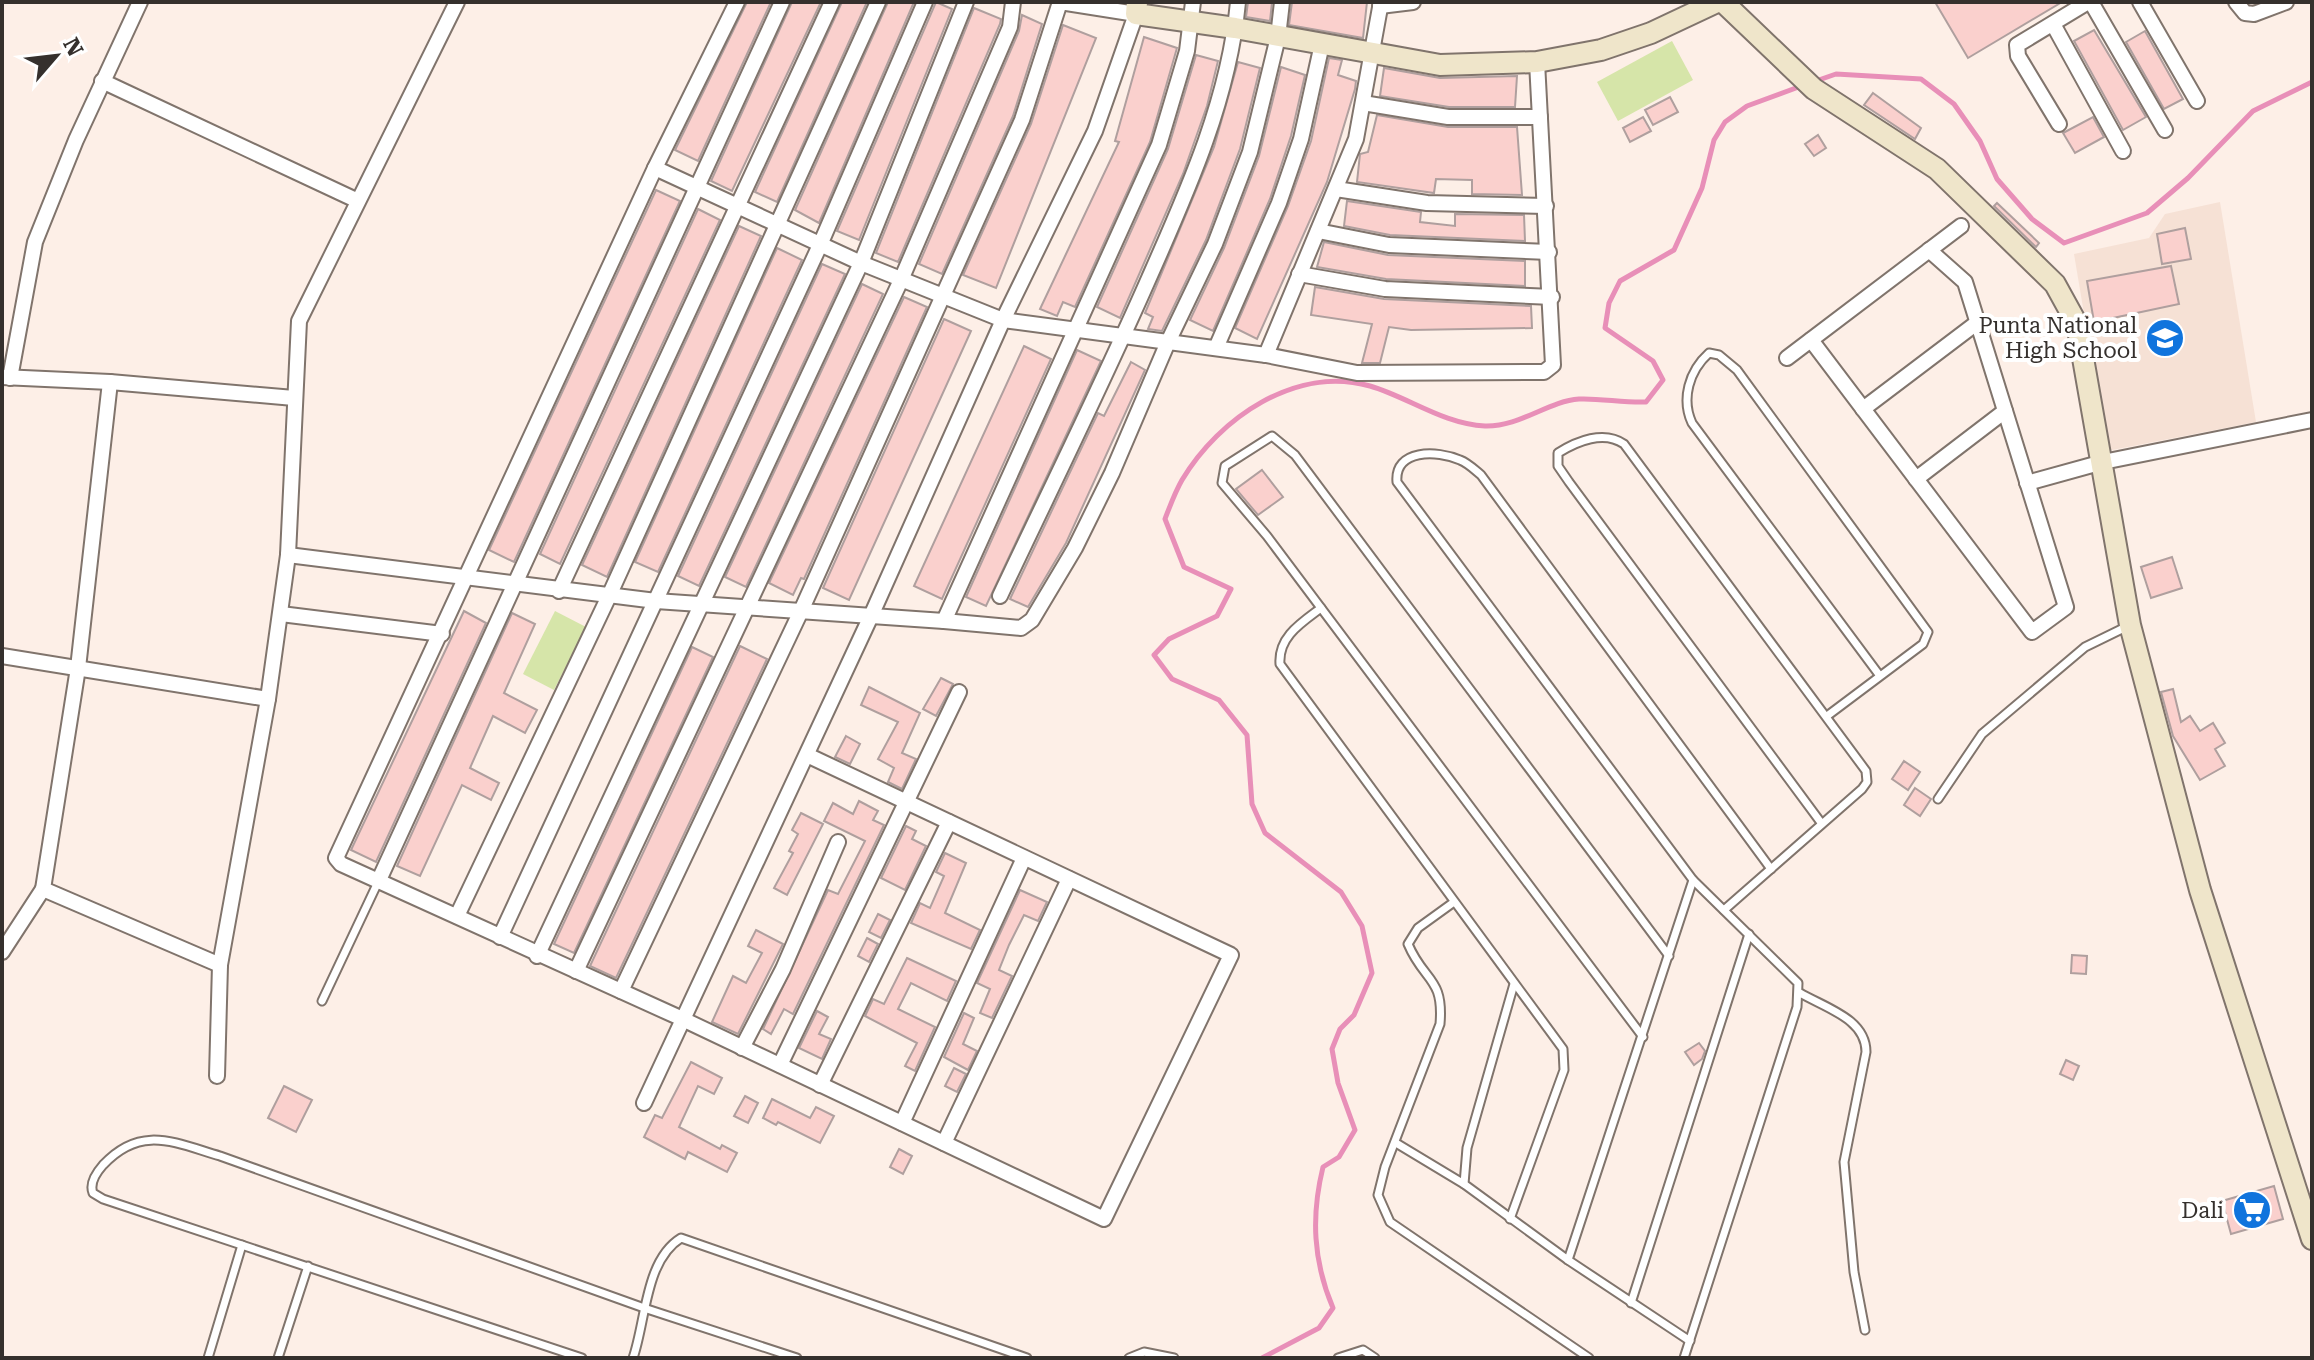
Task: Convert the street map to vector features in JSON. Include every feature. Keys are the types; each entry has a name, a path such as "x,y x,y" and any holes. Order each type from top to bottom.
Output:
{"street":[{"path":"140,2 102,81 35,242 6,378 110,382 294,398"},
{"path":"217,1076 220,965 268,699 288,555 299,321 356,200 457,2"},
{"path":"737,2 655,168 466,574 442,634 336,852 341,864 537,956 621,991 1104,1219 1231,955 807,755"},
{"path":"379,880 782,2"},
{"path":"559,591 832,2"},
{"path":"457,916 609,596 878,2"},
{"path":"500,937 820,245 925,2"},
{"path":"537,956 861,263 966,2"},
{"path":"576,971 901,280 1010,27 1013,2"},
{"path":"621,991 801,611 1022,120 1060,2 1136,8 1190,23 1235,28 1440,65 1537,62 1601,50 1651,33 1720,2 1807,83 1937,169 2055,284 2077,324 2130,625 2200,890 2312,1239"},
{"path":"944,621 1159,145 1187,51 1193,2"},
{"path":"1000,596 1123,336 1193,178 1216,107 1238,2"},
{"path":"288,555 466,574 559,591 656,601 944,621 1011,630 1032,620 1075,548 1112,473 1168,342 1215,244 1250,152 1278,37 1282,2"},
{"path":"1266,355 1356,139 1380,4 1413,2"},
{"path":"2140,2 2197,101"},
{"path":"2236,2 2245,13 2254,14 2286,2"},
{"path":"2059,124 2016,51 2017,45 2086,3 2165,130"},
{"path":"644,1103 685,1021 871,616 1003,320 1095,131 1136,8"},
{"path":"2053,24 2123,151"},
{"path":"1216,348 1283,190 1301,139 1322,44"},
{"path":"655,168 861,263 1003,320 1266,355 1357,373 1544,372 1553,365 1552,297 1537,62"},
{"path":"102,81 356,200"},
{"path":"1363,103 1448,117 1540,117"},
{"path":"1336,189 1427,203 1546,206"},
{"path":"1787,358 1961,226"},
{"path":"1318,231 1389,245 1549,252"},
{"path":"1811,340 2032,632 2066,607 1965,282 1929,250"},
{"path":"1299,274 1385,289 1552,297"},
{"path":"1863,409 1978,322"},
{"path":"2,952 43,889 78,668 110,382"},
{"path":"1916,479 2005,411"},
{"path":"2027,483 2103,462 2312,420"},
{"path":"281,614 442,634"},
{"path":"2,656 268,699"},
{"path":"780,1065 959,692"},
{"path":"820,1085 949,822"},
{"path":"742,1048 783,969 838,842"},
{"path":"902,1123 1024,858"},
{"path":"944,1143 1069,879"},
{"path":"43,889 220,965"}],"lane":[{"path":"1827,716 1923,644 1927,638 1926,627 1737,370 1719,355 1709,353 1702,359 1685,395 1685,408 1692,423 1880,676"},
{"path":"1643,1037 1321,608 1222,483 1225,466 1272,436 1295,455 1669,956"},
{"path":"1724,910 1822,824 1867,782 1860,761 1624,444 1614,437 1598,438 1575,443 1558,453 1558,466 1569,482 1822,824"},
{"path":"1771,869 1481,475 1460,460 1437,454 1412,455 1402,461 1396,472 1397,482 1693,880 1792,974 1800,993 1858,1026 1866,1037 1866,1052 1844,1162 1854,1272 1865,1330"},
{"path":"1321,608 1294,629 1279,650 1280,664 1514,984 1554,1032 1563,1049 1564,1070 1510,1219"},
{"path":"1938,799 1982,734 2085,647 2130,625"},
{"path":"322,1001 379,880"},
{"path":"1568,1260 1693,880"},
{"path":"1454,902 1418,928 1408,944 1416,963 1432,979 1442,999 1440,1024 1378,1195 1390,1222 1589,1358"},
{"path":"1631,1303 1749,934"},
{"path":"1464,1184 1467,1148 1514,984"},
{"path":"1684,1358 1800,993"},
{"path":"582,1358 103,1199 93,1193 93,1180 103,1165 121,1150 142,1139 154,1137 220,1156 647,1309 797,1358"},
{"path":"1396,1143 1464,1184 1568,1260 1690,1341"},
{"path":"633,1358 658,1263 669,1245 681,1238 1027,1358"},
{"path":"208,1358 242,1245"},
{"path":"278,1358 308,1266"},
{"path":"1338,1358 1363,1350 1375,1358"},
{"path":"1129,1358 1144,1352 1174,1358"}],"shaded area":[{"name":"Punta National High School","path":"2220,202 2256,422 2107,451 2074,254 2149,238 2165,214"}],"green space":[{"path":"1672,41 1693,80 1618,121 1597,82"},
{"path":"555,611 586,627 554,690 523,674"}],"building":[{"path":"747,2 771,2 698,161 675,150"},
{"path":"792,2 821,2 732,191 711,181"},
{"path":"842,2 867,2 777,202 755,192"},
{"path":"888,2 914,2 819,223 795,210"},
{"path":"936,2 952,9 859,240 837,231"},
{"path":"1248,2 1272,2 1270,21 1246,17"},
{"path":"1292,2 1367,2 1363,38 1289,25"},
{"path":"1935,2 2062,2 1968,58"},
{"path":"974,8 1001,19 1000,24 898,262 876,253"},
{"path":"1022,15 1042,24 1013,116 942,274 919,264 1019,31"},
{"path":"1063,25 1096,38 996,288 963,275 1031,124"},
{"path":"2094,30 2146,117 2123,130 2074,41"},
{"path":"2145,31 2183,99 2164,109 2126,42"},
{"path":"1144,37 1177,48 1150,142 1075,307 1063,302 1057,316 1040,309 1119,142 1115,141"},
{"path":"1196,55 1218,61 1207,106 1183,174 1120,318 1097,307 1168,149"},
{"path":"1329,58 1342,60 1338,75 1356,81 1355,89 1327,182 1257,339 1235,328 1288,206 1311,141"},
{"path":"1238,62 1260,68 1240,149 1206,240 1162,331 1148,329 1153,317 1145,313 1214,147"},
{"path":"1281,67 1305,75 1291,136 1270,199 1213,331 1190,320 1224,248 1259,156"},
{"path":"1384,68 1440,78 1517,76 1515,107 1449,107 1380,96"},
{"path":"1873,93 1921,128 1915,139 1864,105"},
{"path":"1670,97 1678,112 1653,125 1645,110"},
{"path":"1377,115 1448,127 1517,127 1522,195 1472,194 1472,180 1436,179 1434,193 1357,182 1360,154 1368,152"},
{"path":"1643,117 1651,131 1630,142 1623,128"},
{"path":"2093,117 2104,137 2075,153 2063,133"},
{"path":"1818,135 1826,148 1814,156 1805,144"},
{"path":"656,190 680,201 514,562 489,550"},
{"path":"1347,201 1421,212 1420,222 1455,226 1455,214 1524,215 1525,241 1390,235 1344,226"},
{"path":"1997,203 2039,243 2036,247 1994,206"},
{"path":"698,209 720,220 560,564 540,554"},
{"path":"739,226 761,236 607,577 582,565"},
{"path":"2185,228 2191,259 2162,264 2157,234"},
{"path":"1324,242 1388,255 1525,261 1525,286 1386,279 1317,267"},
{"path":"777,248 802,260 658,572 635,562"},
{"path":"822,264 845,274 699,586 678,576"},
{"path":"2171,266 2179,304 2094,322 2087,281"},
{"path":"862,284 883,294 746,587 725,577"},
{"path":"1315,287 1384,299 1531,306 1532,328 1411,330 1389,327 1380,363 1362,363 1372,324 1311,315"},
{"path":"904,297 927,307 804,579 801,578 793,595 769,583"},
{"path":"944,319 971,331 849,600 823,588"},
{"path":"1024,346 1051,359 942,599 914,586"},
{"path":"1077,350 1101,361 986,606 966,597"},
{"path":"1131,362 1145,370 1066,543 1028,607 1010,599 1098,413 1104,416"},
{"path":"1262,470 1283,497 1258,515 1236,489"},
{"path":"2172,557 2182,588 2151,598 2141,567"},
{"path":"464,611 486,623 376,862 351,850"},
{"path":"512,613 535,624 504,693 537,710 525,733 493,716 470,768 499,783 491,800 462,785 420,876 397,866"},
{"path":"740,646 767,659 616,978 590,966"},
{"path":"692,647 713,657 574,953 554,944"},
{"path":"941,678 953,684 936,716 923,709"},
{"path":"869,687 920,713 902,753 916,759 902,789 888,782 894,768 878,759 898,722 861,705"},
{"path":"2173,689 2181,722 2190,716 2200,731 2213,723 2225,743 2215,749 2225,766 2200,780 2173,736 2161,692"},
{"path":"846,736 860,744 850,764 835,757"},
{"path":"1904,761 1920,772 1908,790 1892,779"},
{"path":"1915,788 1931,799 1920,816 1904,805"},
{"path":"859,801 878,811 873,820 884,825 793,1014 784,1009 771,1034 763,1029 828,890 838,894 865,841 824,821 833,803 853,814"},
{"path":"801,813 823,824 787,895 774,888 793,853 789,851 798,834 792,830"},
{"path":"906,826 916,831 912,839 926,846 905,890 881,878"},
{"path":"945,853 966,863 945,913 980,930 971,949 911,923 920,903 930,908 944,876 936,872"},
{"path":"1020,890 1047,902 1038,921 1024,915 1009,945 999,970 1012,976 992,1018 980,1013 990,989 977,983"},
{"path":"878,914 890,920 881,938 869,932"},
{"path":"756,930 783,944 738,1034 712,1022 733,976 746,983 762,953 748,946"},
{"path":"867,938 878,944 869,962 858,956"},
{"path":"2072,955 2087,956 2086,974 2071,973"},
{"path":"907,958 956,981 947,1001 911,983 898,1009 935,1027 915,1071 905,1066 917,1043 865,1016 873,999 884,1004"},
{"path":"817,1011 828,1017 819,1034 831,1039 822,1059 799,1048"},
{"path":"964,1013 974,1018 963,1044 977,1051 968,1070 944,1057"},
{"path":"1699,1043 1705,1051 1702,1059 1694,1065 1685,1052"},
{"path":"2066,1060 2079,1066 2073,1080 2060,1074"},
{"path":"691,1062 722,1078 714,1094 698,1086 679,1127 720,1149 722,1145 737,1153 727,1172 688,1152 685,1159 644,1137 655,1115 662,1118"},
{"path":"954,1068 966,1074 957,1092 945,1086"},
{"path":"284,1086 312,1100 296,1132 268,1118"},
{"path":"745,1096 758,1103 748,1123 734,1116"},
{"path":"772,1099 810,1118 816,1107 834,1116 820,1143 763,1118"},
{"path":"899,1149 912,1156 903,1174 890,1167"},
{"name":"Dali","path":"2274,1186 2283,1219 2231,1234 2222,1201"}],"waterway":[{"path":"1813,82 1836,74 1921,79 1954,104 1980,141 1997,179 2032,219 2064,243 2147,213 2188,178 2253,111 2312,82"},
{"path":"1262,1358 1319,1328 1333,1308 1318,1256 1316,1221 1319,1185 1323,1167 1339,1157 1355,1130 1338,1083 1332,1049 1340,1029 1354,1015 1372,973 1362,926 1341,892 1265,833 1252,804 1247,735 1219,700 1172,679 1154,655 1169,639 1217,616 1231,589 1184,567 1165,519 1173,499 1198,457 1238,417 1288,390 1315,383 1342,381 1370,386 1440,415 1485,426 1510,422 1556,404 1579,399 1646,402 1663,380 1653,361 1605,328 1609,303 1620,281 1674,250 1702,188 1714,140 1725,122 1747,106 1804,85"}],"place":[{"name":"Punta National High School","path":"2165,338"},
{"name":"Dali","path":"2252,1210"}]}
